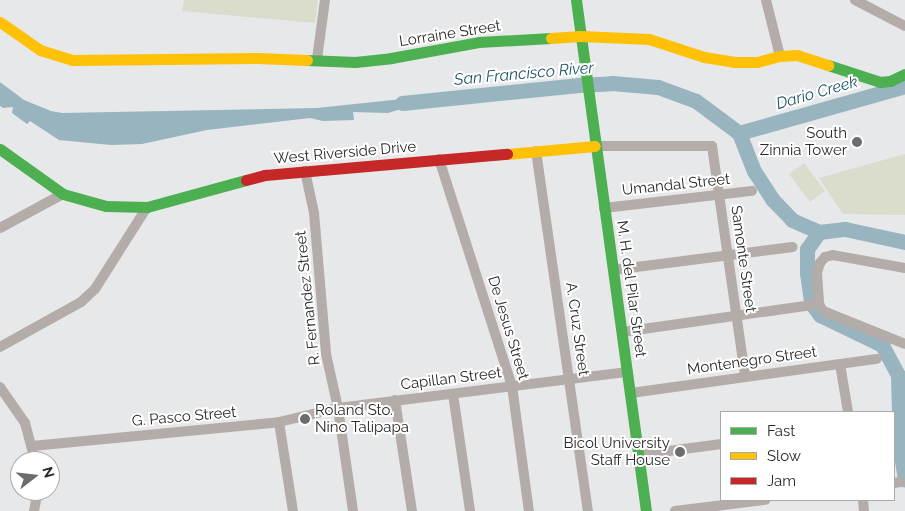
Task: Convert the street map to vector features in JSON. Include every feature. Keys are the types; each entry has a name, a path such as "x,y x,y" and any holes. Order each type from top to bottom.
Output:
{"street":[{"path":"317,59 325,0"},
{"name":"M. H. del Pilar Street","path":"576,0 584,72 628,372 646,511"},
{"path":"766,0 780,56"},
{"path":"855,0 905,26"},
{"name":"Lorraine Street","path":"0,22 40,50 73,60 317,59 364,61 479,42 580,36 649,39 704,57 734,62 758,62 780,56 797,55 812,58 880,82 890,81 905,74"},
{"name":"West Riverside Drive","path":"0,148 63,194 106,206 147,207 258,177 306,171 595,146 712,146"},
{"name":"Samonte Street","path":"712,146 745,376"},
{"name":"A. Cruz Street","path":"536,151 588,511"},
{"name":"De Jesus Street","path":"439,159 512,386 529,511"},
{"name":"R. Fernandez Street","path":"306,171 314,213 326,354 338,408 353,511"},
{"name":"Umandal Street","path":"604,208 752,191"},
{"path":"0,228 63,194"},
{"path":"0,347 60,316 88,296 111,265 147,207"},
{"path":"613,270 792,247"},
{"path":"813,305 820,263 825,257 833,255 905,268"},
{"path":"622,332 813,305 829,316 905,344"},
{"name":"Montenegro Street","path":"630,393 877,359"},
{"path":"840,364 848,411"},
{"name":"Capillan Street","path":"338,408 628,372"},
{"path":"0,387 20,414 33,451"},
{"path":"453,394 470,511"},
{"path":"395,400 412,511"},
{"name":"G. Pasco Street","path":"32,446 279,422 338,408"},
{"path":"279,422 294,511"},
{"path":"638,455 720,444"},
{"path":"675,511 757,501"}],"green space":[{"path":"184,0 318,0 315,23 182,11"},
{"path":"905,154 905,215 843,214 819,178"},
{"path":"804,163 825,191 810,202 789,174"}],"water":[{"path":"0,82 24,100 51,111 62,113 317,108 421,97 421,103 388,113 353,112 354,120 323,121 310,118 207,130 142,144 111,145 59,140 30,121 27,124 12,113 13,107 3,108 0,106"}],"waterway":[{"name":"San Francisco River","path":"402,103 579,85 612,83 658,87 696,101 739,133 754,171 772,199 792,220 819,232 845,229 905,242"},
{"name":"Dario Creek","path":"739,133 905,86"},
{"name":"San Francisco River","path":"819,232 807,249 807,273 811,303 820,315 882,345 898,375 900,448 905,480"}],"traffic: fast":[{"path":"576,0 646,511"},
{"path":"307,60 355,62 391,58 479,42 551,38"},
{"path":"828,65 880,82 890,81 905,74"},
{"path":"0,149 63,194 106,206 147,207 246,180"}],"traffic: slow":[{"path":"0,22 40,50 73,60 257,58 307,60"},
{"path":"551,38 580,36 649,39 704,57 734,62 757,62 780,56 797,55 828,65"},
{"path":"507,154 595,146"}],"traffic: jam":[{"path":"246,180 265,175 507,154"}],"place":[{"name":"South Zinnia Tower","path":"857,142"},
{"name":"Roland Sto. Nino Talipapa","path":"305,419"},
{"name":"Bicol University Staff House","path":"680,452"}]}
